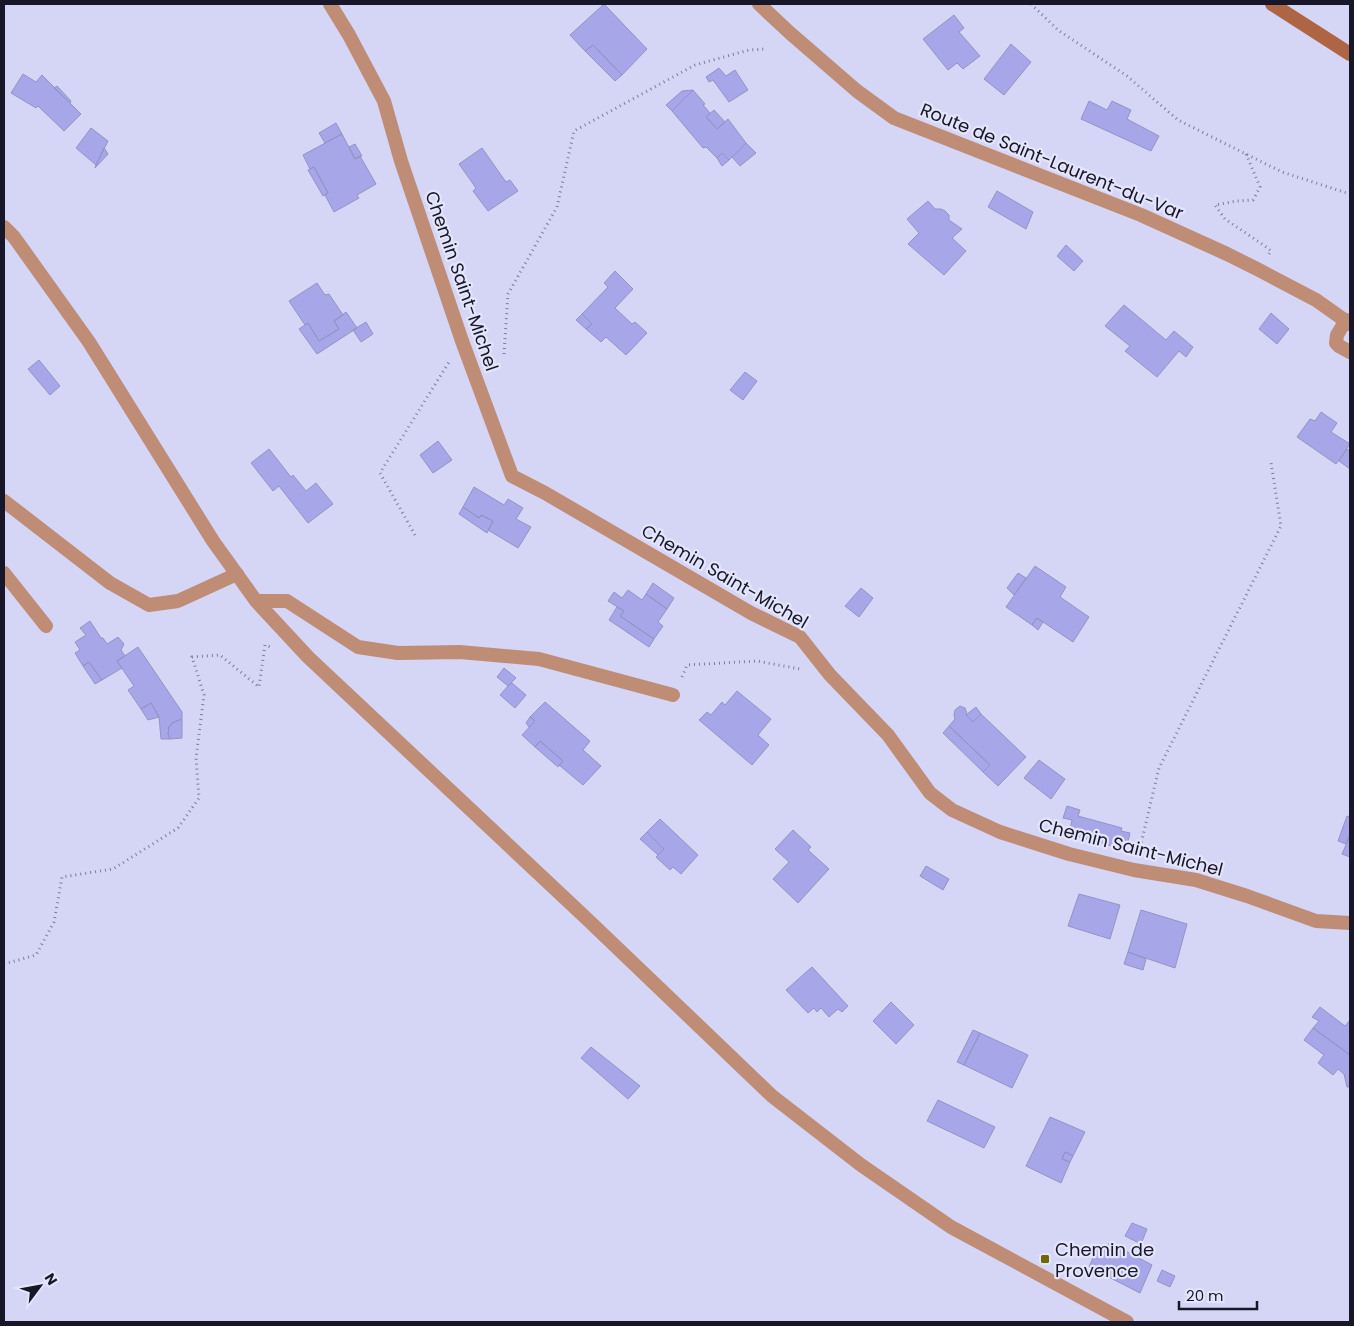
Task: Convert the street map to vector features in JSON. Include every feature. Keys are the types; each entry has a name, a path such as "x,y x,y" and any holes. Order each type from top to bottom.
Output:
{"main road":[{"path":"1272,4 1350,54"}],"street":[{"name":"Chemin Saint-Michel","path":"330,4 349,35 384,102 401,161 462,341 512,476 545,492 751,613 800,637 830,675 888,735 930,793 952,810 1000,832 1070,854 1134,870 1196,880 1316,921 1350,923"},
{"name":"Route de Saint-Laurent-du-Var","path":"759,4 857,91 894,118 1141,215 1259,270 1316,300 1348,322"},
{"path":"4,227 14,236 89,342 213,541 256,601 308,657 772,1096 861,1165 951,1227 1127,1322"},
{"path":"1348,322 1337,335 1336,343 1350,352"},
{"path":"4,501 110,583 149,604 178,601 237,574"},
{"path":"4,573 46,626"},
{"path":"256,601 287,601 358,647 398,653 460,652 539,660 673,696"}],"path":[{"path":"1031,4 1058,30 1127,76 1178,120 1282,172 1350,194"},
{"path":"504,354 508,294 557,207 574,131 695,65 749,50 765,49"},
{"path":"1245,153 1260,186 1253,200 1215,205 1225,219 1271,251 1259,270"},
{"path":"415,535 380,473 462,341"},
{"path":"1134,870 1159,768 1280,526 1271,463"},
{"path":"4,964 36,955 54,922 62,877 113,869 178,828 199,798 196,758 204,695 192,657 220,655 259,688 265,645 273,648"},
{"path":"673,696 687,665 757,661 830,675"}],"building":[{"path":"604,4 647,49 622,75 593,45 585,51 570,35"},
{"path":"954,15 964,28 959,32 980,56 963,69 957,63 948,70 923,39"},
{"path":"1011,44 1031,62 1004,95 984,79"},
{"path":"593,45 622,75 615,81 585,51"},
{"path":"719,68 726,76 735,70 748,90 729,102 713,80 709,82 706,77"},
{"path":"23,74 36,82 42,75 81,114 64,131 38,106 36,108 11,93"},
{"path":"57,86 71,101 70,103 54,88"},
{"path":"693,90 710,113 706,117 717,129 728,119 746,143 729,160 722,153 717,158 706,147 703,148 672,111"},
{"path":"693,90 672,111 666,105 682,91"},
{"path":"1089,101 1107,110 1112,101 1131,110 1127,119 1159,136 1151,151 1081,119"},
{"path":"714,110 725,122 717,129 706,117"},
{"path":"336,123 342,134 325,143 319,133"},
{"path":"91,128 108,141 96,165 76,148"},
{"path":"342,134 355,159 360,156 376,184 357,195 359,198 334,212 325,195 328,193 314,167 310,169 303,155"},
{"path":"746,143 756,153 740,166 732,157"},
{"path":"355,144 362,156 355,159 349,147"},
{"path":"104,148 108,154 95,168 96,165"},
{"path":"482,148 506,182 510,180 518,191 488,211 473,191 476,188 459,164"},
{"path":"722,153 729,160 722,166 717,158"},
{"path":"314,167 328,193 323,196 308,170"},
{"path":"997,191 1033,212 1026,229 988,207"},
{"path":"928,201 935,209 945,211 949,215 949,220 962,229 952,238 966,251 944,275 908,244 919,233 907,219"},
{"path":"1066,245 1083,261 1074,271 1057,256"},
{"path":"615,271 633,289 615,308 632,324 635,322 647,333 626,355 606,337 601,342 586,329 592,324 582,314 608,287 604,283"},
{"path":"317,283 325,295 329,294 343,315 334,321 339,329 319,341 308,323 305,325 289,301"},
{"path":"1124,305 1166,340 1174,331 1193,347 1186,357 1179,351 1157,377 1125,351 1130,346 1105,326"},
{"path":"346,312 357,328 317,354 299,329 308,323 319,341 339,329 334,321"},
{"path":"1271,313 1289,329 1277,344 1259,329"},
{"path":"582,314 592,324 586,329 576,320"},
{"path":"366,322 373,334 361,342 353,330"},
{"path":"39,360 60,386 50,395 28,369"},
{"path":"745,372 757,381 743,400 730,390"},
{"path":"1321,412 1337,423 1331,432 1350,444 1336,464 1297,437 1310,419 1315,421"},
{"path":"438,441 452,460 433,473 420,455"},
{"path":"269,449 291,477 293,475 306,491 316,483 333,504 308,523 279,486 273,491 251,463"},
{"path":"1347,449 1350,451 1350,469 1339,461"},
{"path":"474,487 504,505 508,499 523,508 516,519 531,527 518,548 488,530 493,521 481,515 479,518 463,507"},
{"path":"463,507 479,518 481,515 493,521 487,533 459,514"},
{"path":"1035,566 1066,587 1060,597 1089,617 1073,642 1037,618 1032,625 1006,607"},
{"path":"1018,573 1026,578 1014,595 1007,588"},
{"path":"653,583 674,598 667,609 646,594"},
{"path":"861,588 873,598 859,617 845,606"},
{"path":"628,590 642,600 646,594 667,609 658,622 663,626 654,639 620,616 624,611 608,601 614,592 622,598"},
{"path":"617,607 624,611 620,616 654,639 649,647 609,620"},
{"path":"1037,618 1043,622 1038,630 1032,625"},
{"path":"90,621 107,644 118,637 124,644 121,650 125,656 117,661 122,668 102,680 89,662 83,666 75,653 80,650 75,642 86,635 80,628"},
{"path":"138,647 182,712 182,719 172,723 169,727 168,734 170,739 161,739 159,717 151,703 141,709 128,690 134,686 117,661"},
{"path":"89,662 102,680 95,684 83,666"},
{"path":"504,668 516,678 508,686 497,677"},
{"path":"512,683 526,695 515,708 500,695"},
{"path":"737,691 771,719 758,735 769,745 752,765 699,720 707,712 711,715 722,702 725,705"},
{"path":"545,702 590,741 583,750 601,766 583,785 559,765 563,761 540,741 535,747 522,735 535,721 530,717"},
{"path":"151,703 159,717 148,720 141,709"},
{"path":"960,706 965,708 966,715 973,722 981,714 1026,757 998,786 983,772 990,765 949,726 955,719 955,710"},
{"path":"976,707 981,714 973,722 966,715"},
{"path":"530,717 535,721 529,727 526,723"},
{"path":"182,719 182,738 170,739 168,734 169,727 172,723"},
{"path":"949,726 990,765 983,772 943,733"},
{"path":"540,741 563,761 558,767 535,747"},
{"path":"1039,760 1065,779 1051,799 1024,778"},
{"path":"1067,806 1080,810 1078,816 1122,828 1121,831 1130,833 1126,850 1069,834 1072,820 1063,818"},
{"path":"1347,816 1350,817 1350,833 1346,844 1338,841"},
{"path":"660,819 698,855 681,874 673,867 670,870 656,857 664,849 647,832"},
{"path":"793,830 811,847 808,850 829,869 798,903 773,879 789,862 775,849"},
{"path":"647,832 664,849 658,855 640,839"},
{"path":"1350,838 1350,857 1342,854"},
{"path":"926,866 949,879 943,890 920,876"},
{"path":"1079,894 1120,905 1110,939 1068,926"},
{"path":"1141,910 1187,924 1175,968 1128,952"},
{"path":"1128,952 1146,959 1143,970 1124,964"},
{"path":"812,967 848,1006 842,1012 838,1009 829,1017 821,1008 817,1012 814,1008 808,1013 786,990"},
{"path":"891,1002 914,1025 896,1044 873,1021"},
{"path":"1320,1007 1345,1026 1350,1020 1350,1055 1313,1028 1319,1021 1312,1017"},
{"path":"1313,1028 1350,1055 1350,1087 1347,1087 1344,1074 1338,1069 1333,1075 1318,1063 1324,1055 1304,1040"},
{"path":"973,1030 980,1033 964,1065 957,1062"},
{"path":"980,1033 1028,1055 1012,1088 964,1065"},
{"path":"591,1047 640,1086 628,1099 581,1058"},
{"path":"938,1100 995,1127 984,1148 927,1121"},
{"path":"1050,1117 1085,1132 1073,1156 1065,1152 1062,1159 1070,1162 1061,1183 1026,1166"},
{"path":"1065,1152 1073,1156 1070,1162 1062,1159"},
{"path":"1132,1223 1147,1229 1141,1244 1125,1236"},
{"path":"1108,1244 1152,1265 1140,1293 1089,1267 1098,1246 1106,1249"},
{"path":"1162,1270 1175,1276 1170,1287 1157,1281"}],"place":[{"name":"Chemin de Provence","path":"1045,1259"}]}
